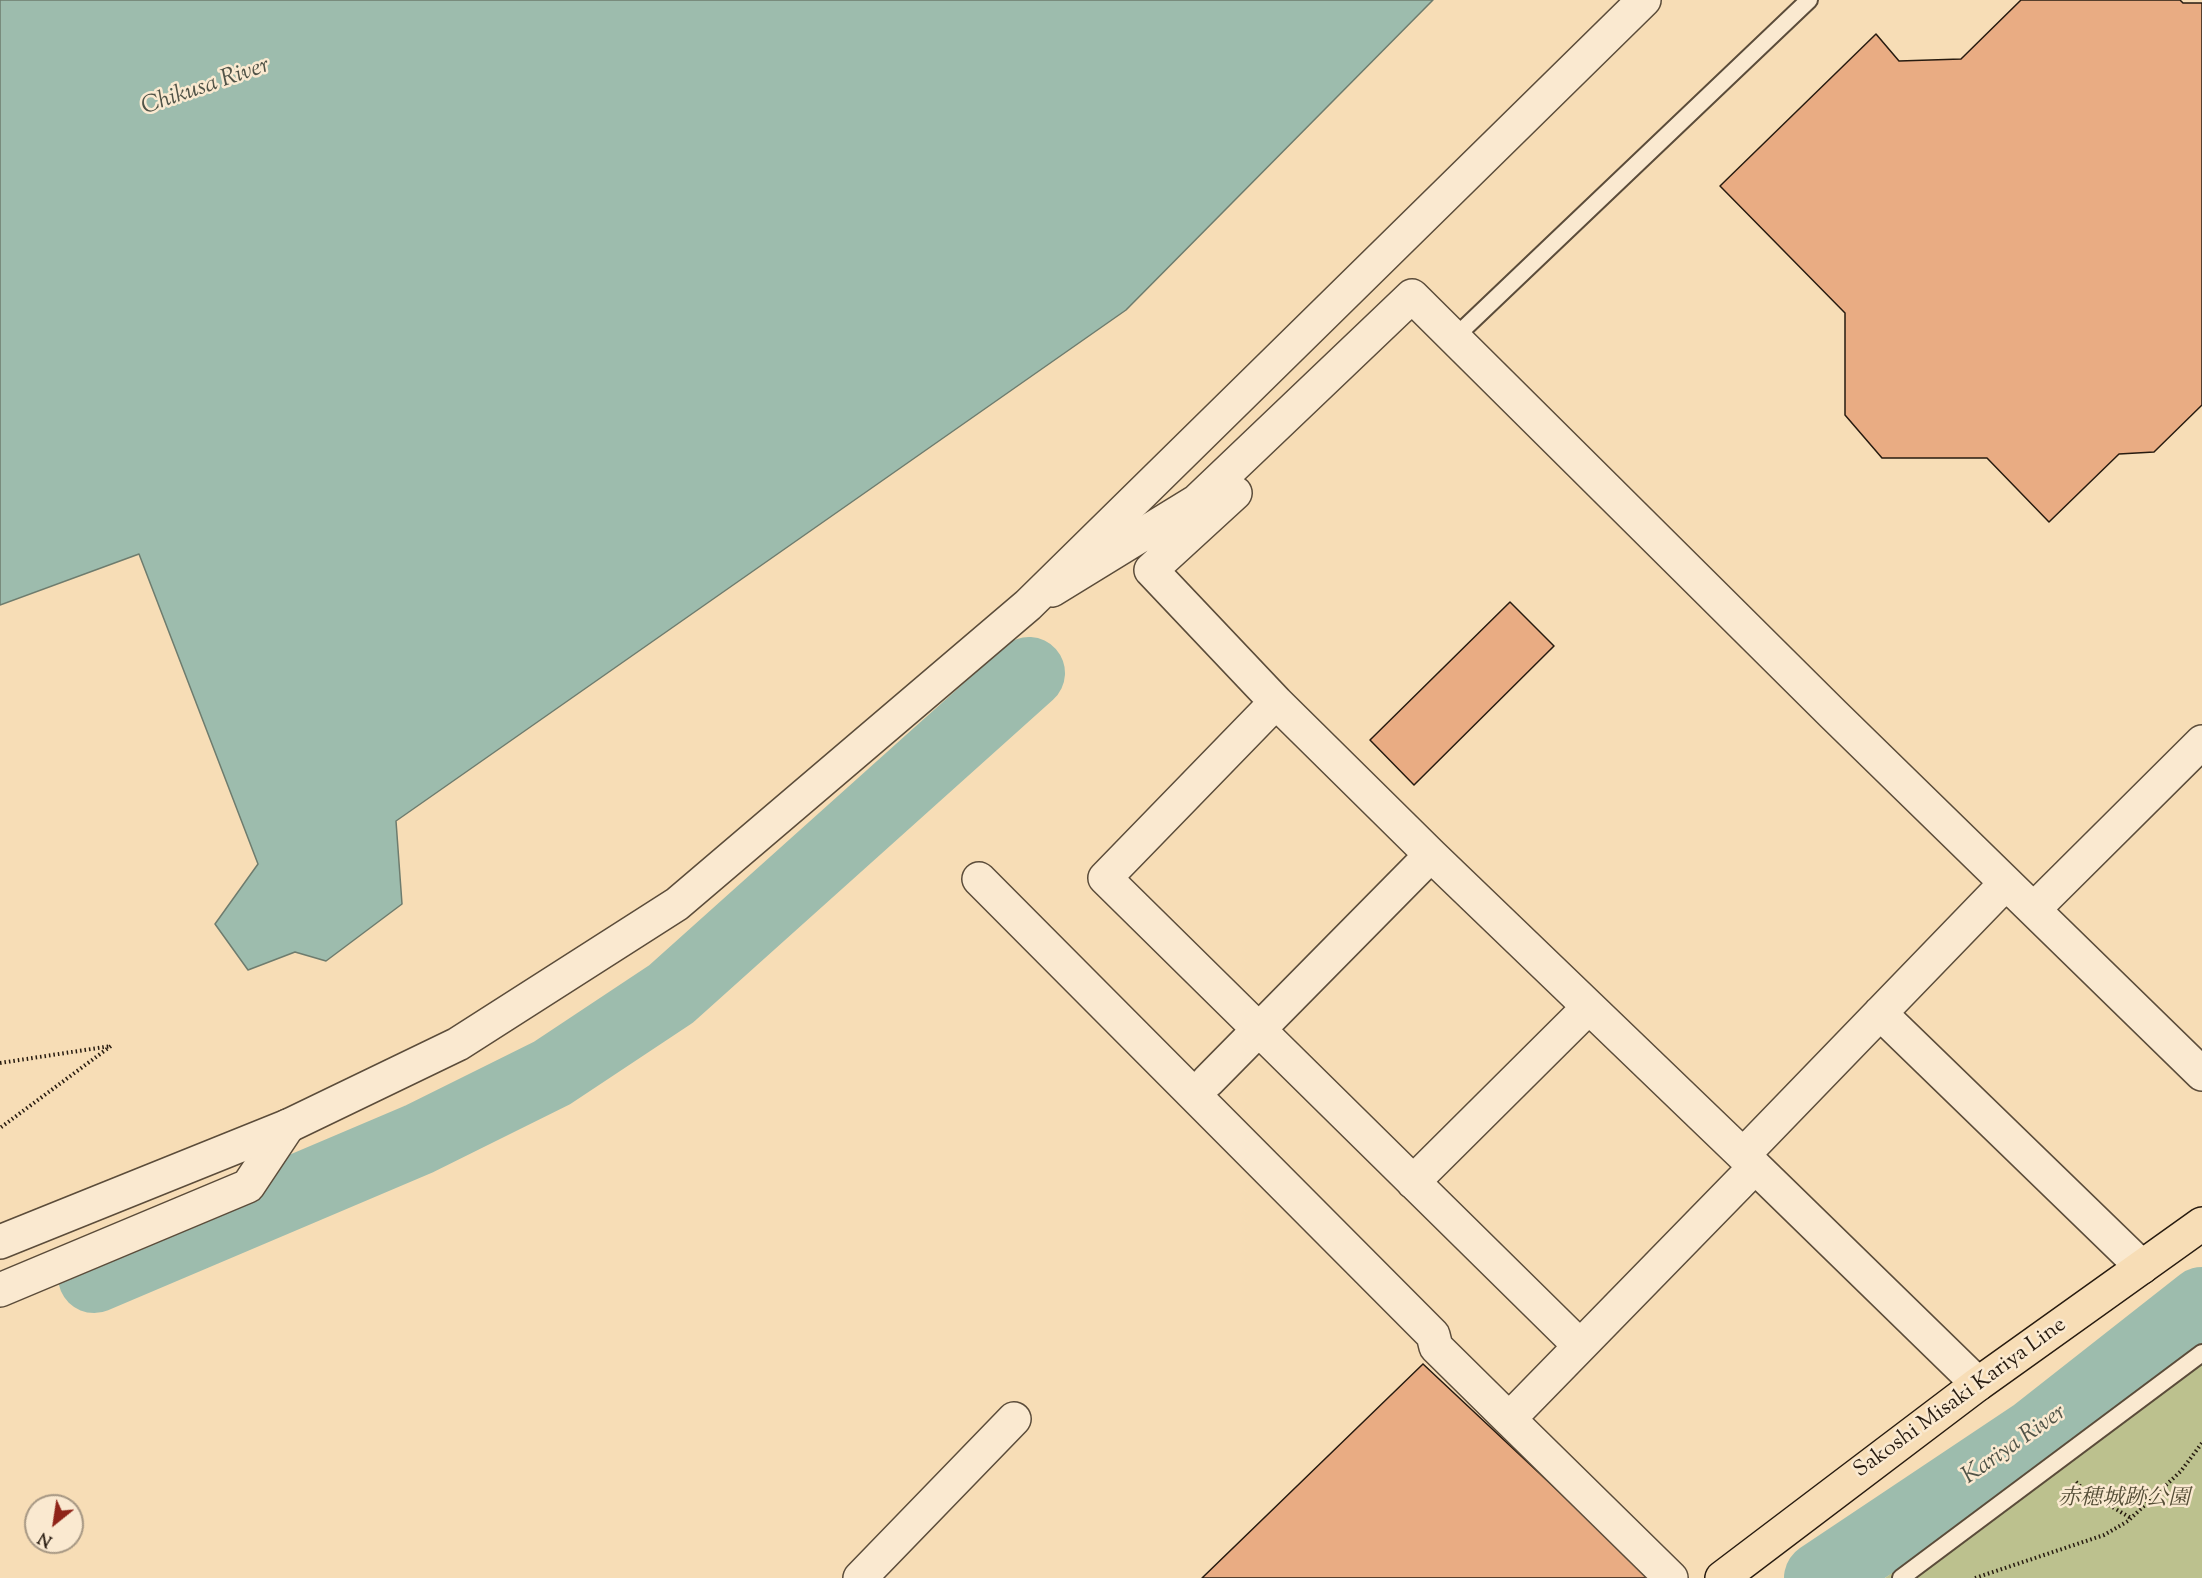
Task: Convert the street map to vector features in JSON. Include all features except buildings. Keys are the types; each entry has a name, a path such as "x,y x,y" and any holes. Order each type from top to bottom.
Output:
{"main road":[{"name":"Sakoshi Misaki Kariya Line","path":"1722,1578 1978,1384 2202,1224"}],"street":[{"path":"0,1242 288,1126 458,1044 677,904 1028,605 1644,0"},
{"path":"1028,605 1197,501 1412,296 2202,1074"},
{"path":"1293,408 1296,433 1206,521 1151,570 1276,702 1431,855 1978,1384"},
{"path":"1276,702 1105,878 1580,1346"},
{"path":"2034,909 2202,742"},
{"path":"1208,1081 1431,855"},
{"path":"978,879 1433,1335 1436,1347 1671,1578"},
{"path":"1509,1419 1580,1346 1880,1013 2006,883"},
{"path":"1413,1182 1589,1007"},
{"path":"1880,1013 2142,1267"},
{"path":"0,1290 249,1186 288,1126"},
{"path":"860,1578 1014,1419"}],"lane":[{"path":"1454,338 1809,0"},
{"path":"1902,1578 2202,1353"}],"path":[{"path":"0,1063 111,1046 0,1128"},
{"path":"1975,1578 2104,1535 2131,1518 2181,1471 2202,1443"},
{"path":"2060,1459 2085,1491 2131,1518"}],"green space":[{"name":"赤穂城跡公園","path":"2202,1346 2202,1578 1885,1578"}],"water":[{"name":"Chikusa River","path":"0,0 1433,0 1126,310 396,821 402,904 326,961 295,952 248,970 215,924 258,864 139,554 0,605"}],"waterway":[{"path":"94,1277 419,1139 552,1073 671,994 1029,673"},
{"name":"Kariya River","path":"1820,1578 2034,1435 2202,1303"}]}
